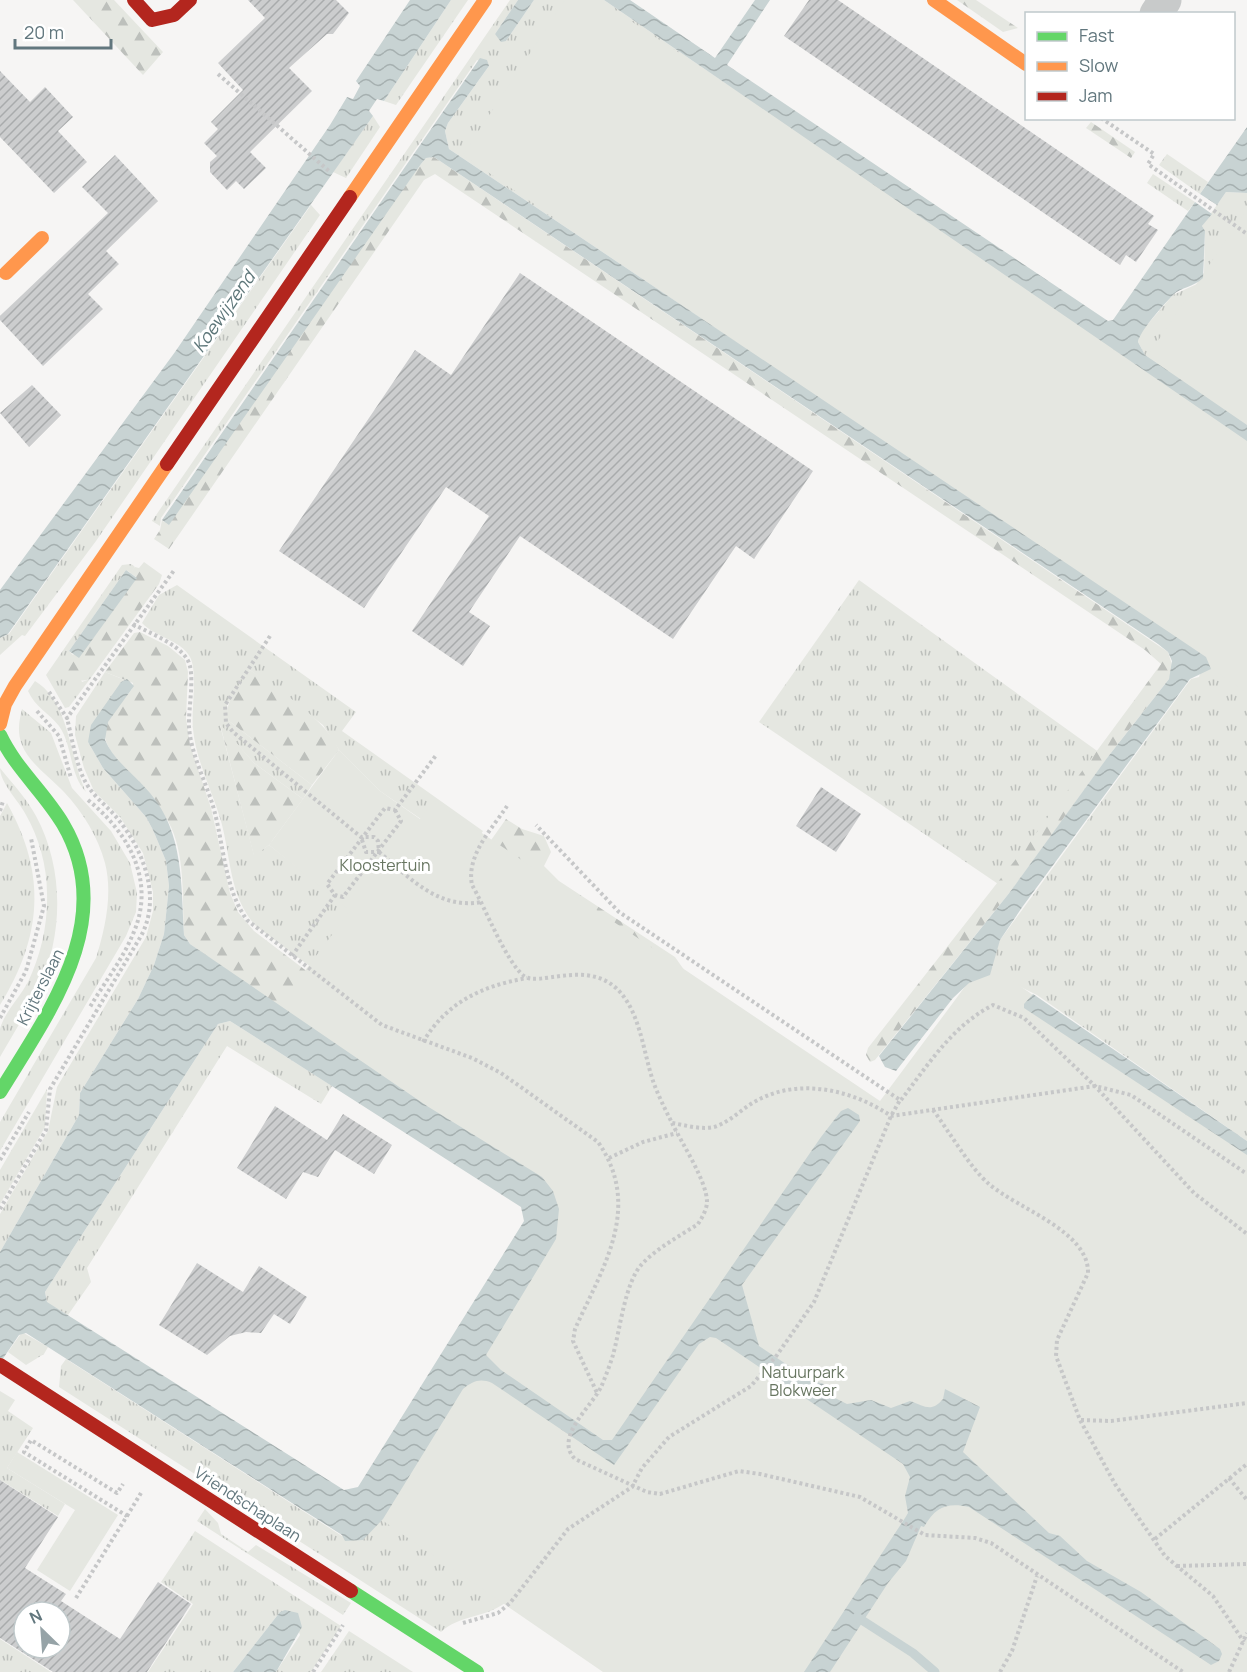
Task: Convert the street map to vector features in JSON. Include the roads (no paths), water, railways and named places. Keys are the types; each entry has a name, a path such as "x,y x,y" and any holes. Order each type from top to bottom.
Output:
{"street":[{"path":"134,0 152,20 166,20 178,13 190,0"},
{"path":"0,724 5,704 30,665 485,0"},
{"path":"934,0 1025,63"},
{"path":"2,273 42,238"},
{"name":"Krijterslaan","path":"0,735 10,758 33,783 64,825 81,862 86,894 81,937 69,972 0,1092"},
{"name":"Vriendschaplaan","path":"0,1365 477,1672"}],"water":[{"name":"Koewijzend","path":"410,0 451,0 384,101 377,99 369,111 373,116 8,634 0,638 0,590 175,352 347,97 353,99 360,86 356,81"},
{"path":"518,0 534,0 506,41 501,42 495,34"},
{"path":"604,0 630,0 715,58 755,0 770,0 727,65 1108,321 1113,320 1195,202 1212,214 1202,226 1205,231 1203,278 1173,295 1147,325 1138,342 1145,355 1247,425 1247,441"},
{"path":"480,58 487,60 489,66 448,123 445,131 449,149 1206,657 1211,669 1190,679 1023,906 1000,940 990,975 969,983 953,998 896,1071 885,1067 879,1056 1010,892 1107,758 1169,679 1172,661 1168,652 1158,644 434,157 426,158 421,164 169,525 162,520"},
{"path":"1247,127 1247,193 1226,192 1217,205 1200,194"},
{"path":"126,570 137,578 79,658 69,651"},
{"path":"127,679 134,686 108,722 105,740 119,761 150,793 161,808 169,825 179,860 184,935 190,944 427,1106 542,1177 553,1191 559,1209 556,1239 486,1355 501,1370 603,1440 612,1440 821,1137 841,1111 848,1108 859,1115 860,1121 742,1285 759,1346 810,1380 824,1384 835,1398 847,1404 871,1400 891,1408 910,1401 931,1407 943,1399 945,1389 980,1407 963,1452 1049,1533 1060,1536 1087,1561 1141,1592 1220,1649 1222,1654 1219,1661 1211,1665 969,1507 954,1505 937,1511 924,1527 921,1526 906,1561 888,1583 830,1672 804,1672 908,1513 905,1496 910,1477 903,1464 716,1338 710,1337 699,1344 614,1465 492,1383 477,1381 470,1384 463,1389 383,1519 363,1540 345,1541 342,1535 26,1333 19,1335 0,1363 0,1252 79,1115 80,1093 138,999 154,965 164,934 169,886 166,861 146,817 103,768 88,742 91,725 121,682","holes":["230,1021 521,1207 524,1221 358,1487 344,1490 47,1302 45,1292 218,1024"]},
{"path":"1033,994 1247,1141 1247,1155 1024,1008 1024,1004"},
{"path":"285,1610 298,1613 302,1627 276,1672 233,1672 280,1612"}],"waterway":[{"path":"857,1617 913,1653 935,1672"}],"park label":[{"name":"Kloostertuin","path":"385,865"},
{"name":"Natuurpark Blokweer","path":"803,1381"}]}
